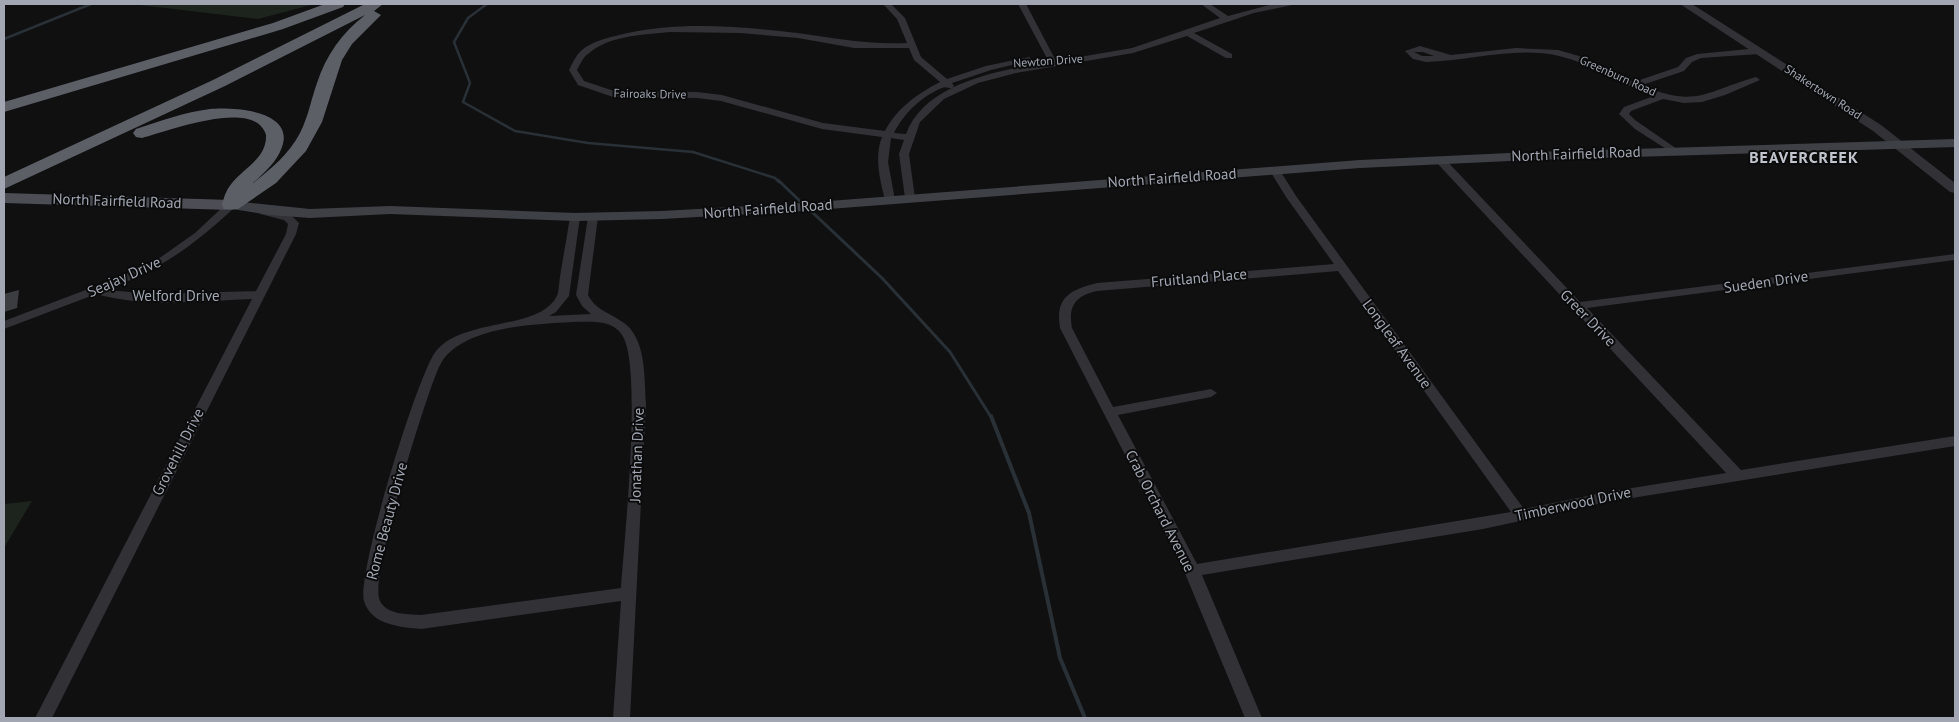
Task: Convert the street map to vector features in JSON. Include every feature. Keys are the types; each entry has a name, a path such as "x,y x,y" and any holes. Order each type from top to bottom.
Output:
{"highway":[{"path":"4,107 278,26 338,4"},
{"path":"4,173 205,79 357,4"},
{"path":"7,192 376,4"},
{"path":"231,205 263,186 298,149 314,123 328,72 338,51 362,25 391,4"},
{"path":"7,192 99,148 160,127 192,117 220,113 241,114 264,120 271,127 275,139 268,158 236,189 231,205"}],"main road":[{"name":"North Fairfield Road","path":"7,192 231,205 256,210 366,212 390,210 593,217 705,213 1440,160 1955,142"},
{"name":"North Fairfield Road","path":"231,205 265,201 372,204 390,210"}],"street":[{"path":"887,4 901,18 917,58 953,89"},
{"path":"1022,4 1052,62"},
{"path":"1205,4 1228,20"},
{"name":"Newton Drive","path":"890,200 884,168 884,148 888,135 910,106 945,83 996,66 1089,58 1133,50 1278,5 1293,4"},
{"name":"Shakertown Road","path":"1684,4 1902,145 1955,189"},
{"name":"Fairoaks Drive","path":"906,137 822,126 716,97 606,93 581,84 573,70 581,55 596,44 625,34 648,30 758,32 855,45 911,45"},
{"path":"1188,33 1229,56"},
{"name":"Greenburn Road","path":"1447,57 1542,50 1591,63 1662,96 1677,99 1702,99 1756,80"},
{"path":"1636,84 1681,69 1689,60 1700,56 1759,51"},
{"name":"Newton Drive","path":"910,198 904,173 903,154 906,137 928,106 953,89 999,74 1052,62"},
{"path":"1662,96 1628,110 1624,114 1630,123 1667,151"},
{"path":"1630,123 1649,132 1667,151"},
{"name":"Greer Drive","path":"1440,160 1737,475"},
{"name":"Longleaf Avenue","path":"1275,171 1341,267 1522,515"},
{"name":"Seajay Drive","path":"4,326 146,269 173,254 199,235 231,205"},
{"name":"Grovehill Drive","path":"43,718 258,295 292,234 294,223 288,218 256,210"},
{"path":"517,325 546,313 563,296 575,217"},
{"name":"Jonathan Drive","path":"593,217 582,295 591,310 620,326 630,336 636,364 639,404 622,718"},
{"name":"Sueden Drive","path":"1576,306 1955,256"},
{"name":"Fruitland Place","path":"1065,306 1078,293 1097,287 1341,267"},
{"name":"Welford Drive","path":"95,290 109,295 135,297 258,295"},
{"name":"Crab Orchard Avenue","path":"1065,306 1066,328 1191,570 1253,718"},
{"name":"Rome Beauty Drive","path":"607,320 580,318 517,325 466,336 448,347 435,360 387,513 370,579 371,600 386,615 398,620 421,622 629,593"},
{"path":"1109,412 1211,393"},
{"name":"Timberwood Drive","path":"1191,570 1522,515 1606,496 1955,441"}],"shaded area":[{"path":"131,4 315,4 258,19"},
{"path":"32,501 4,548 4,504"}],"building":[{"path":"19,290 17,308 4,312 4,294"}],"waterway":[{"path":"4,39 91,4"},
{"path":"487,4 468,18 454,42 470,83 463,102 515,131 588,143 693,152 775,178 779,182"},
{"path":"778,180 802,203"},
{"path":"811,211 882,278 950,352 991,417"},
{"path":"991,416 1029,513 1060,658 1085,718"}],"district":[{"name":"BEAVERCREEK","path":"1804,157"}]}
